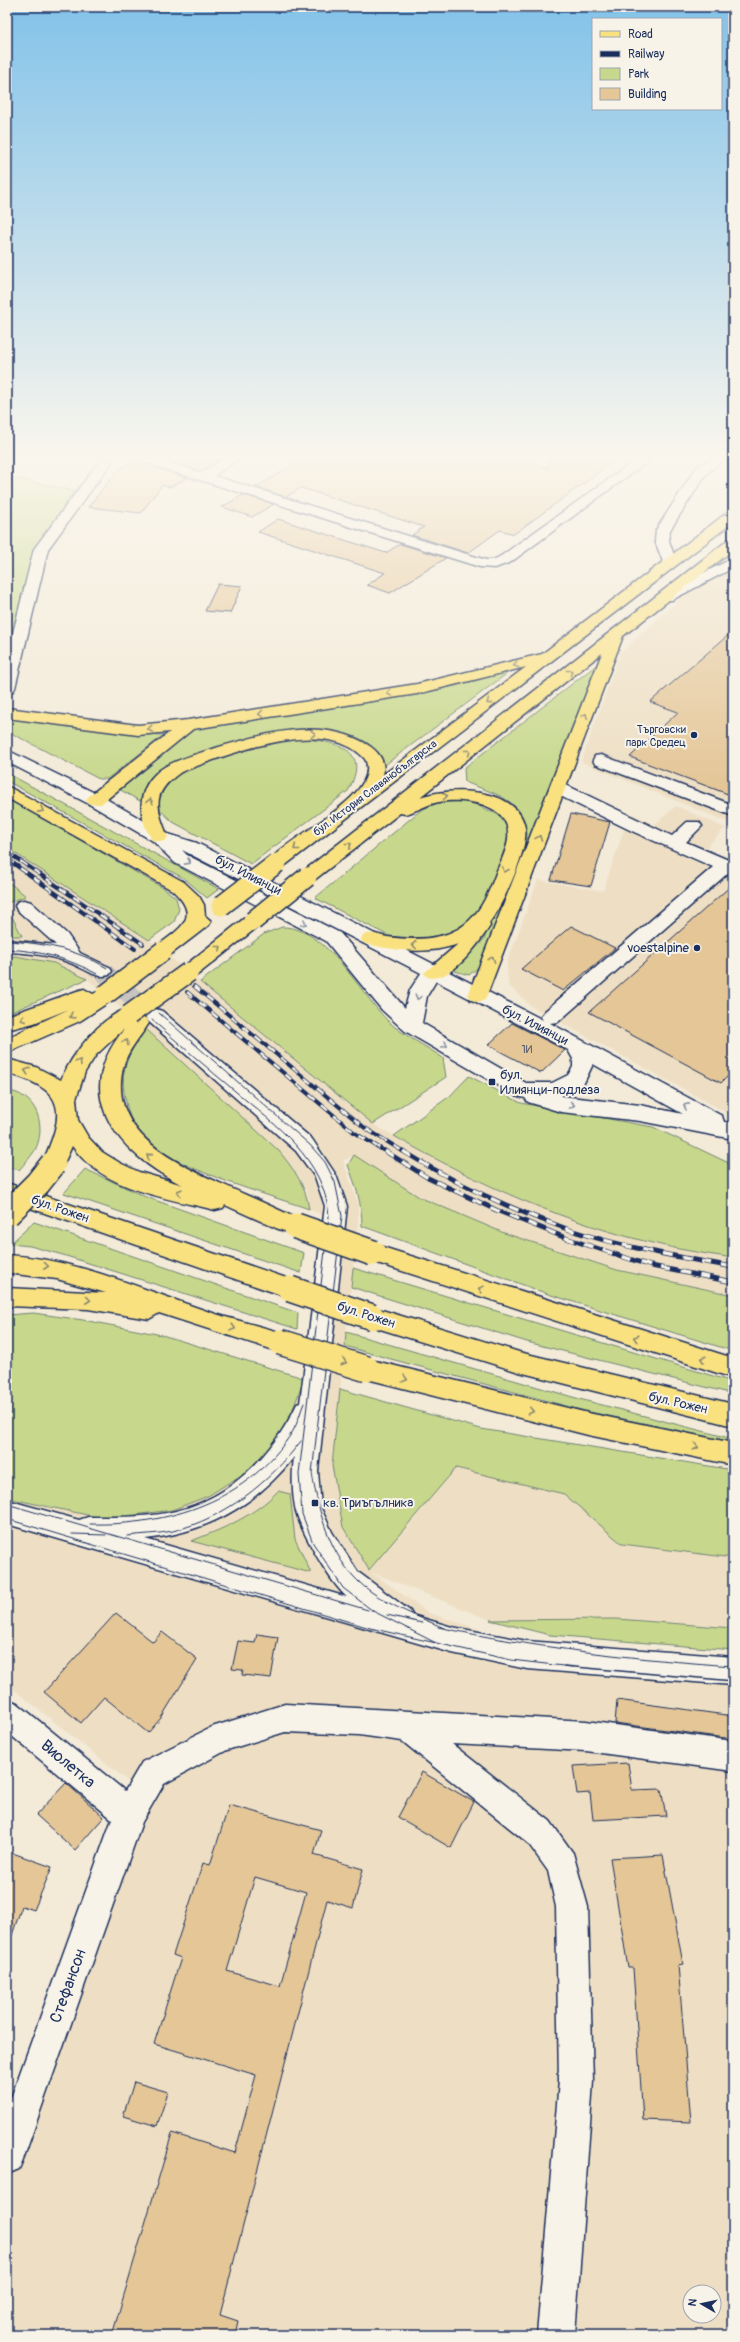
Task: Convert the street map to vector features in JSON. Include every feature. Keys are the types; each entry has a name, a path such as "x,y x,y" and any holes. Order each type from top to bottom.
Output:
{"main road":[{"name":"бул. История Славянобългарска","path":"7,1046 73,1016 102,985 143,966 359,799 553,654 664,568"},
{"path":"290,1224 170,1170 157,1163 135,1143 126,1131 115,1106 111,1081 117,1056 141,1018 168,987 702,568"},
{"path":"478,995 617,635"},
{"path":"7,712 138,730 188,725 417,689 480,675 553,654"},
{"path":"95,800 188,725"},
{"path":"159,837 149,814 148,801 155,787 164,775 175,768 268,738 296,733 324,734 348,740 363,748 376,762 376,771 369,786 359,799"},
{"path":"7,791 178,886 190,896 197,907 196,920 191,930"},
{"path":"382,819 425,801 450,795 481,798 505,810 517,827 517,840 480,930 472,941 449,963 434,973"},
{"path":"370,939 410,945 450,939 467,931 481,921 491,905"},
{"path":"7,1023 59,1006 102,985"},
{"path":"7,1214 38,1183 53,1164 65,1140 69,1122 66,1098 73,1073 87,1050 99,1038 141,1018"},
{"path":"7,1066 34,1073 46,1079 62,1092 66,1098"},
{"path":"69,1122 78,1139 88,1151 98,1161 120,1174 290,1224 518,1301 733,1368"},
{"name":"бул. Рожен","path":"7,1190 372,1317 542,1368 733,1415"},
{"path":"7,1264 52,1267 94,1279 196,1317 367,1369 588,1424 733,1454"},
{"path":"7,1297 88,1300 196,1317"}],"street":[{"path":"7,688 36,568"},
{"path":"667,597 721,568"},
{"name":"бул. Илиянци","path":"7,755 95,800 159,837 191,847 575,1045 581,1052 583,1059 583,1067 576,1080 557,1090 546,1092 522,1090 412,1026 389,1005 333,937 181,858 159,837"},
{"path":"601,760 733,810"},
{"path":"551,1017 729,868 558,788"},
{"path":"674,843 693,826"},
{"path":"24,906 60,938 73,956 102,985"},
{"path":"7,946 48,948 73,956"},
{"path":"412,1026 420,989 425,979 434,973"},
{"path":"141,1018 304,1145 325,1175 336,1206 316,1389 305,1470 308,1508 322,1540 348,1581 415,1630"},
{"path":"575,1045 733,1131"},
{"path":"522,1090 551,1102 640,1113 733,1131"},
{"path":"66,1529 136,1529 177,1523 208,1511 244,1491 270,1469 297,1434 316,1389"},
{"path":"7,1512 452,1640 527,1655 733,1671"},
{"name":"Виолетка","path":"7,1713 129,1814"},
{"name":"Стефансон","path":"7,2157 129,1814 153,1773 222,1738 285,1718 359,1721 408,1727 586,1736 733,1756"},
{"path":"408,1727 539,1832 562,1864 572,1907 576,2081 556,2335"}],"shaded area":[{"path":"733,568 733,824 581,762 620,653 686,594"},
{"path":"676,806 725,828 705,849 733,862 733,1116 532,1007 508,985 507,963 538,880 603,891 627,821 633,814 654,825"},
{"path":"7,848 149,940 373,1124 449,1167 509,1195 582,1223 661,1245 733,1258 733,1295 617,1270 504,1233 419,1197 354,1155 343,1161 358,1203 358,1222 332,1466 370,1570 456,1468 564,1494 622,1544 733,1558 733,1628 617,1619 490,1620 371,1572 429,1613 519,1642 733,1661 733,2335 7,2335 7,2183 147,1796 7,1684 7,1498 97,1517 125,1516 172,1509 302,1385 322,1215 309,1209 306,1190 295,1170 279,1151 146,1029 87,979 54,963 7,957 7,936 22,935 7,907 7,903 25,896 7,881"}],"green space":[{"path":"7,568 30,568 7,651"},
{"path":"599,663 480,966 469,975 455,971 456,965 484,939 527,836 525,824 521,814 515,806 497,795 465,782 464,768"},
{"path":"513,669 382,767 379,756 374,748 361,739 338,731 303,729 267,734 171,763 155,773 149,779 143,790 140,801 117,788 182,734 199,726 436,690 475,681"},
{"path":"7,717 125,734 164,735 107,779 99,779 7,731"},
{"path":"301,738 338,745 347,750 353,756 356,765 354,776 348,791 251,864 173,822 160,810 158,797 167,782 187,768 272,741"},
{"path":"7,773 219,889 207,898 185,879 7,781"},
{"path":"7,798 165,889 176,898 179,909 174,922 149,940 7,848"},
{"path":"455,800 474,804 499,815 508,829 508,846 483,908 472,924 450,934 423,940 389,936 315,898 421,810 438,803"},
{"path":"7,881 26,896 7,903"},
{"path":"7,907 22,936 7,936"},
{"path":"282,927 298,930 313,938 328,950 342,964 389,1022 401,1032 443,1058 446,1077 373,1124 200,982 264,934"},
{"path":"15,956 54,963 87,979 7,1014 7,957"},
{"path":"146,1029 279,1151 290,1165 302,1185 309,1209 242,1187 191,1167 168,1155 150,1143 137,1130 131,1120 123,1081 126,1063 134,1047"},
{"path":"469,1076 521,1103 653,1127 733,1165 733,1258 661,1245 591,1226 557,1214 491,1186 426,1154 394,1136 450,1096"},
{"path":"7,1090 20,1094 30,1102 39,1121 40,1129 38,1143 33,1153 19,1170 7,1166"},
{"path":"354,1155 419,1197 504,1233 617,1270 733,1295 733,1351 548,1294 362,1226 358,1195 348,1165"},
{"path":"85,1169 146,1197 304,1253 301,1273 64,1193"},
{"path":"34,1222 298,1313 297,1329 63,1255 30,1246 10,1244"},
{"path":"353,1268 733,1382 733,1394 527,1342 351,1287"},
{"path":"33,1313 83,1320 162,1335 303,1378 302,1385 286,1428 272,1446 246,1472 208,1496 172,1510 125,1516 97,1517 7,1498 7,1315"},
{"path":"346,1332 583,1400 733,1439 733,1442 585,1411 376,1355 345,1346"},
{"path":"340,1389 481,1429 733,1470 733,1558 622,1544 564,1494 456,1468 369,1570 343,1527 332,1465"},
{"path":"278,1491 290,1494 295,1539 311,1573 191,1541 238,1521 259,1508"},
{"path":"617,1619 733,1628 733,1650 550,1635 490,1620"}],"building":[{"path":"370,568 430,568 390,593 367,585 385,573"},
{"path":"218,584 242,586 230,613 205,611"},
{"name":"Търговски парк Средец","path":"733,631 733,796 630,757 678,712 650,702"},
{"path":"571,814 610,822 591,886 551,880"},
{"name":"voestalpine","path":"733,884 733,1071 721,1083 589,1012"},
{"path":"571,926 615,948 563,991 521,969"},
{"path":"512,1023 565,1050 541,1073 488,1045"},
{"path":"116,1613 153,1642 162,1632 197,1659 161,1718 148,1733 104,1697 81,1723 44,1692"},
{"path":"257,1634 278,1637 271,1678 242,1675 243,1670 232,1669 238,1641 255,1643"},
{"path":"617,1700 733,1716 733,1739 615,1723"},
{"path":"628,1763 632,1790 661,1789 666,1816 593,1820 590,1793 577,1794 573,1766"},
{"path":"422,1772 474,1802 451,1848 398,1817"},
{"path":"66,1783 104,1817 75,1850 36,1815"},
{"path":"229,1805 321,1830 314,1855 363,1869 353,1908 327,1900 220,2315 238,2321 235,2335 122,2335 113,2332 172,2133 235,2153 256,2075 154,2044 181,1958 173,1955 203,1863 210,1865","holes":["255,1877 306,1892 280,1986 227,1971"]},
{"path":"7,1851 52,1867 34,1910 22,1906 10,1941 7,1940"},
{"path":"663,1855 683,1964 678,1965 691,2122 643,2120 633,1968 628,1968 610,1858"},
{"path":"134,2082 168,2092 157,2126 123,2116"}],"tunnel":[{"path":"102,971 155,1016"}],"tram line":[{"path":"7,941 33,943 59,948 83,956 107,968"},
{"path":"7,949 54,956 86,968 97,974"},
{"path":"159,1013 310,1145 325,1162 335,1182 342,1216 312,1473 319,1506 329,1538 346,1567 357,1580 378,1597 387,1602 444,1628"},
{"path":"152,1020 266,1117 296,1145 308,1160 318,1177 325,1195 329,1216 299,1474 302,1514 313,1543 343,1588 373,1611 436,1643"},
{"path":"90,1524 148,1520 177,1514 230,1492 254,1475 275,1455 293,1431 304,1403"},
{"path":"127,1536 173,1531 192,1525 228,1508 260,1485 275,1471 301,1441"},
{"path":"7,1504 368,1610"},
{"path":"7,1519 370,1628 436,1643"},
{"path":"72,1534 106,1535"},
{"path":"387,1615 422,1623"},
{"path":"438,1627 511,1641 585,1652 733,1666"},
{"path":"436,1643 511,1660 572,1667"},
{"path":"564,1666 733,1681"}],"railway":[{"path":"7,852 143,944"},
{"path":"7,859 135,949"},
{"path":"194,986 365,1128 404,1152"},
{"path":"187,992 355,1133 386,1152"},
{"path":"385,1151 428,1178 496,1210 566,1238 651,1266 733,1282"},
{"path":"403,1151 442,1174 504,1204 567,1229 629,1246 733,1267"}],"place":[{"name":"Търговски парк Средец","path":"694,735"},
{"name":"voestalpine","path":"697,948"},
{"name":"бул. Илиянци-подлеза","path":"492,1082"},
{"name":"кв. Триъгълника","path":"315,1503"}]}
